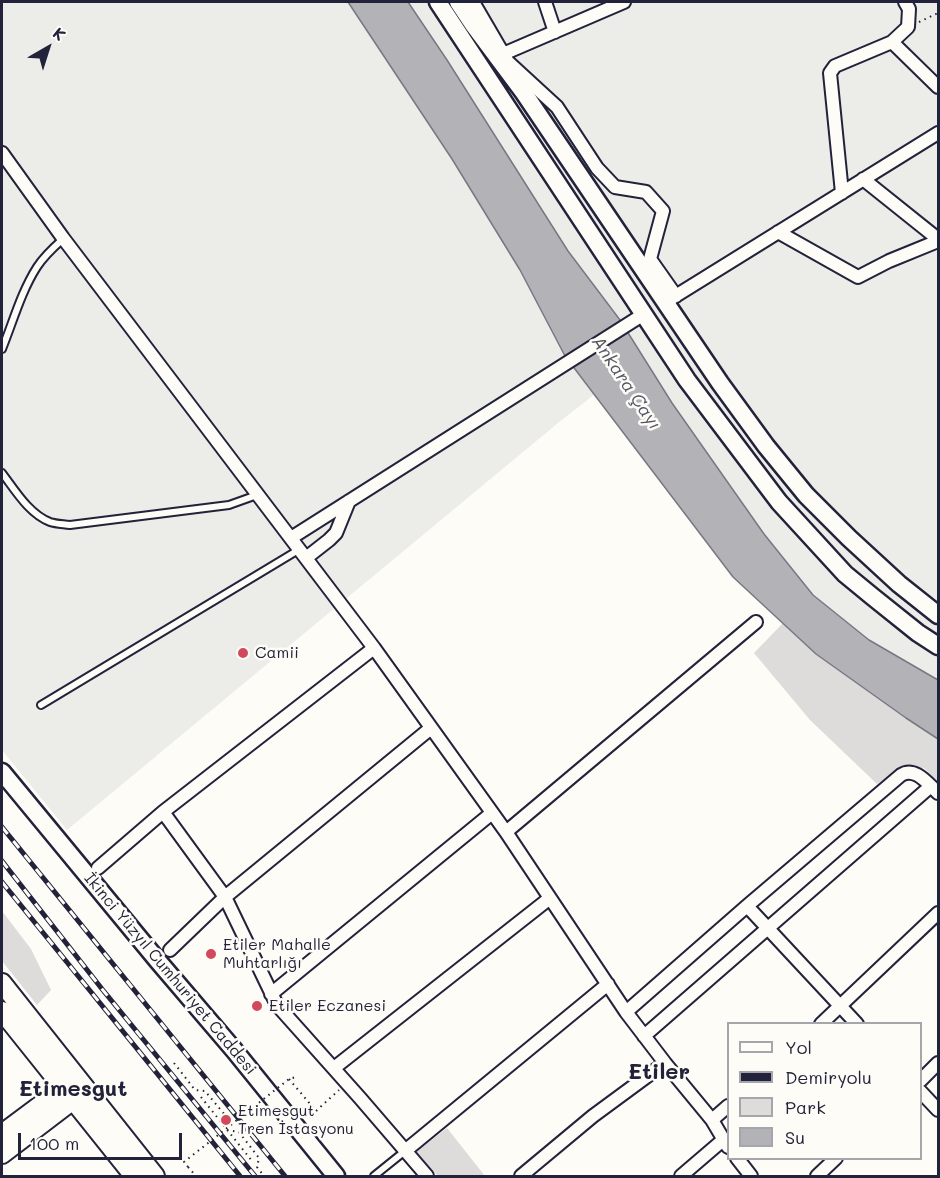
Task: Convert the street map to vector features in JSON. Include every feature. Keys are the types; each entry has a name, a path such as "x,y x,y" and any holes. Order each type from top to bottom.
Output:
{"main road":[{"path":"438,2 687,380 779,502 845,574 918,633 939,646"},
{"path":"458,2 525,93 611,223 671,299 720,383 766,446 806,495 849,538 899,584 939,615"},
{"path":"644,314 671,299"},
{"name":"İkinci Yüzyıl Cumhuriyet Caddesi","path":"2,772 336,1176"},
{"path":"2,984 134,1176"},
{"path":"2,1011 155,1176"},
{"path":"2,1134 74,1089"},
{"path":"2,1154 74,1089"}],"street":[{"path":"473,2 508,62 557,107 597,168 615,187 646,192 663,211 650,259 671,299 939,133"},
{"path":"545,2 555,32"},
{"path":"503,54 624,2"},
{"path":"842,193 830,73 835,66 892,42 908,27 909,9 905,2"},
{"path":"892,42 939,87"},
{"path":"2,153 63,238 374,648 506,832 626,1012 712,1120 726,1143 681,1176"},
{"path":"778,232 858,277 939,240 863,179"},
{"path":"291,537 644,314"},
{"path":"303,553 329,540 336,533 349,501"},
{"path":"506,832 756,622"},
{"path":"98,867 163,812 374,648"},
{"path":"170,950 225,897 431,728"},
{"path":"626,1012 905,772 915,773 935,789 768,928 645,1036"},
{"path":"163,812 225,897 277,1005 427,1176"},
{"path":"271,994 492,813"},
{"path":"334,1068 550,898"},
{"path":"747,906 856,1022"},
{"path":"822,1022 939,913"},
{"path":"405,1151 608,984"},
{"path":"521,1176 593,1116 665,1063"},
{"path":"922,1080 939,1063"},
{"path":"922,1092 939,1110"},
{"path":"712,1120 727,1108"},
{"path":"739,1160 751,1176"},
{"path":"817,1176 834,1160"}],"lane":[{"path":"2,350 27,286 37,267 47,253 63,238"},
{"path":"2,473 23,500 42,518 53,523 70,525 229,505 257,495"},
{"path":"41,705 303,553"},
{"path":"374,1176 405,1151"}],"path":[{"path":"908,27 939,13"},
{"path":"174,1063 195,1090 205,1090 225,1114 226,1128"},
{"path":"196,1176 184,1162 289,1079 296,1077"},
{"path":"289,1079 316,1110 347,1083"},
{"path":"201,1097 252,1161"},
{"path":"226,1128 238,1132 252,1149 259,1158 257,1167 264,1176"}],"shaded area":[{"path":"2,2 938,2 938,680 869,640 813,595 764,534 672,403 643,356 558,423 67,830 2,750"}],"green space":[{"path":"783,623 816,654 938,739 938,782 924,768 903,766 877,784 810,720 754,653"},
{"path":"2,911 31,949 51,990 37,1005 2,961"},
{"path":"447,1128 485,1176 438,1176 416,1152"}],"water":[{"name":"Ankara Çayı","path":"348,2 408,2 568,251 620,320 672,403 764,534 813,595 869,640 938,680 938,739 816,654 733,577 565,356 520,270 452,159"}],"railway":[{"path":"2,827 285,1176"},
{"path":"2,861 102,989 255,1176"},
{"path":"2,882 240,1176"}],"place":[{"name":"Camii","path":"243,653"},
{"name":"Etiler Mahalle Muhtarlığı","path":"211,954"},
{"name":"Etiler Eczanesi","path":"257,1006"},
{"name":"Etimesgut Tren İstasyonu","path":"226,1120"}],"district":[{"name":"Etiler","path":"659,1072"},
{"name":"Etimesgut","path":"73,1089"}]}
